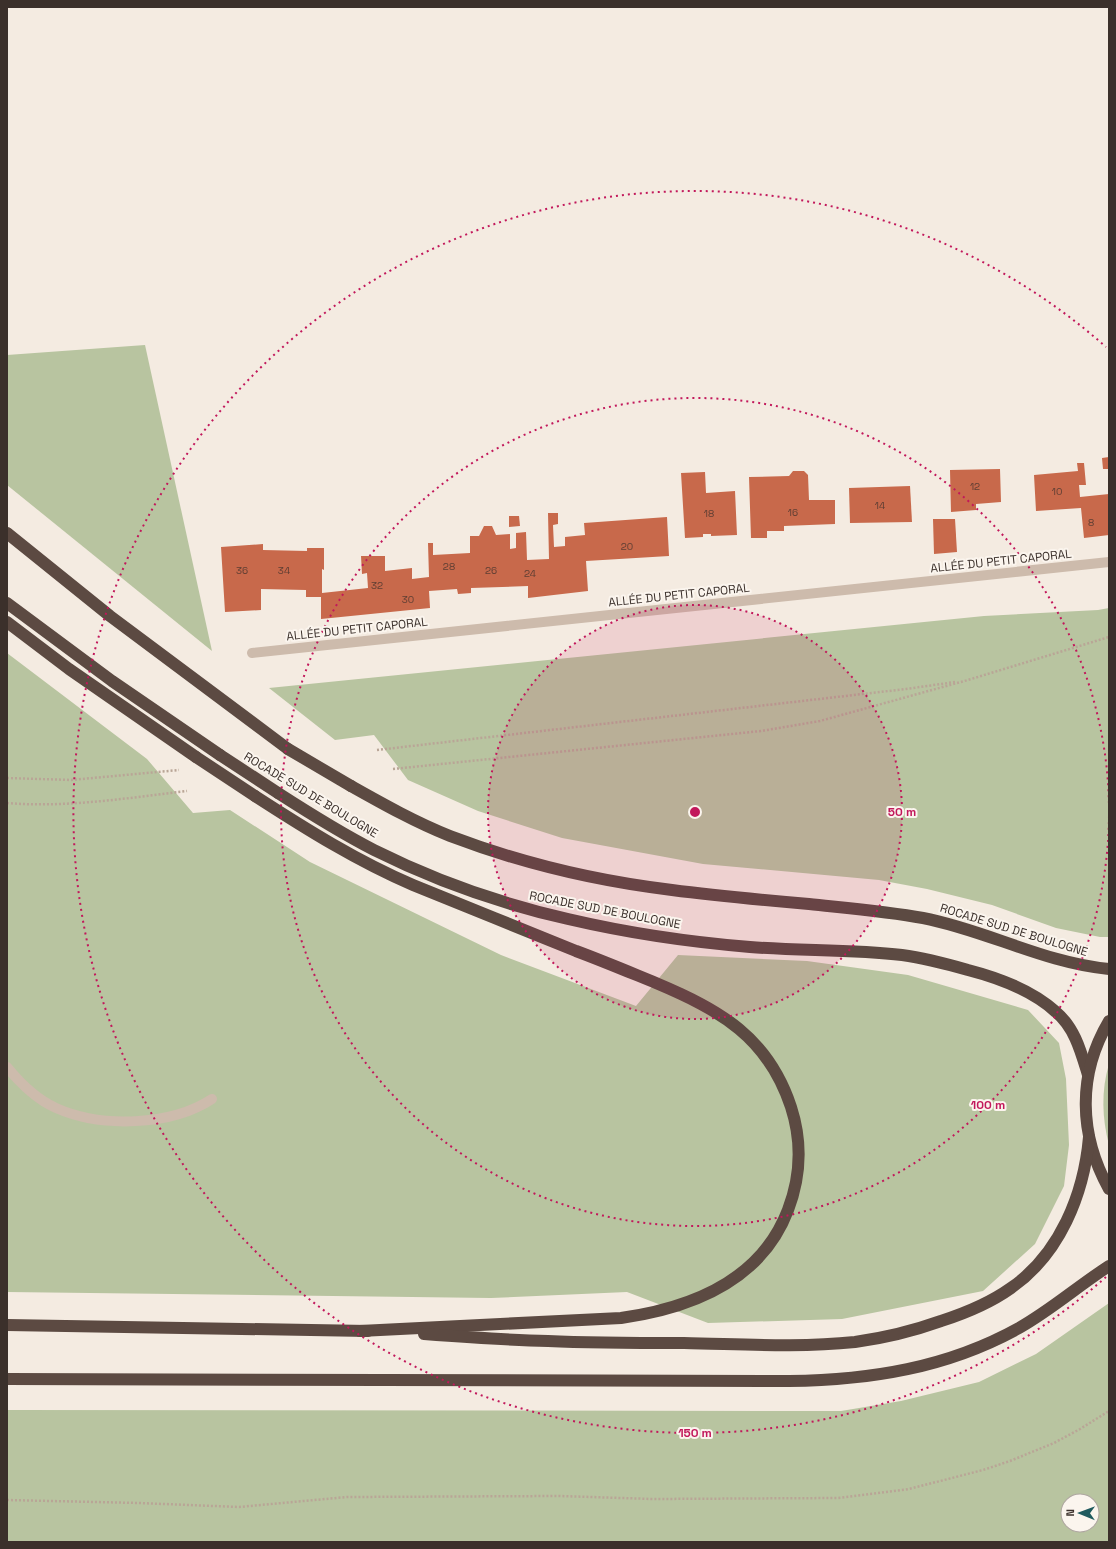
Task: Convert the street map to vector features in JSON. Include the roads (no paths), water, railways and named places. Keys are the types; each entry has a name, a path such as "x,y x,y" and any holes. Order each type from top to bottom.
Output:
{"highway":[{"name":"ROCADE SUD DE BOULOGNE","path":"7,533 110,616 288,749 393,810 450,836 498,852 566,871 619,882 670,890 885,912 923,918 978,932 1062,961 1083,966 1109,969"},
{"name":"ROCADE SUD DE BOULOGNE","path":"7,603 118,685 278,793 327,824 380,853 431,876 499,901 526,909 616,929 699,942 782,949 870,952 904,955 954,966 999,979 1032,994 1058,1013 1078,1043 1088,1075"},
{"path":"7,622 69,669 196,757 333,845 396,877 630,972 710,1008 737,1027 758,1047 770,1062 779,1077 787,1096 796,1128 798,1152 797,1180 793,1196 778,1233 767,1249 742,1273 692,1301 658,1312 621,1318 360,1331"},
{"path":"1109,1021 1098,1042 1088,1075 1085,1106 1089,1137 1094,1159 1109,1189"},
{"path":"7,1325 360,1331 550,1341 794,1345 854,1342 907,1332 949,1318 985,1304 1012,1287 1032,1269 1053,1243 1071,1211 1082,1180 1089,1137"},
{"path":"7,1379 789,1381 855,1378 893,1373 919,1367 994,1341 1036,1318 1109,1266"}],"street":[{"name":"ALLÉE DU PETIT CAPORAL","path":"252,653 1109,562"},
{"path":"7,1067 15,1077 41,1100 60,1110 88,1118 122,1121 170,1117 194,1109 212,1099"}]}
